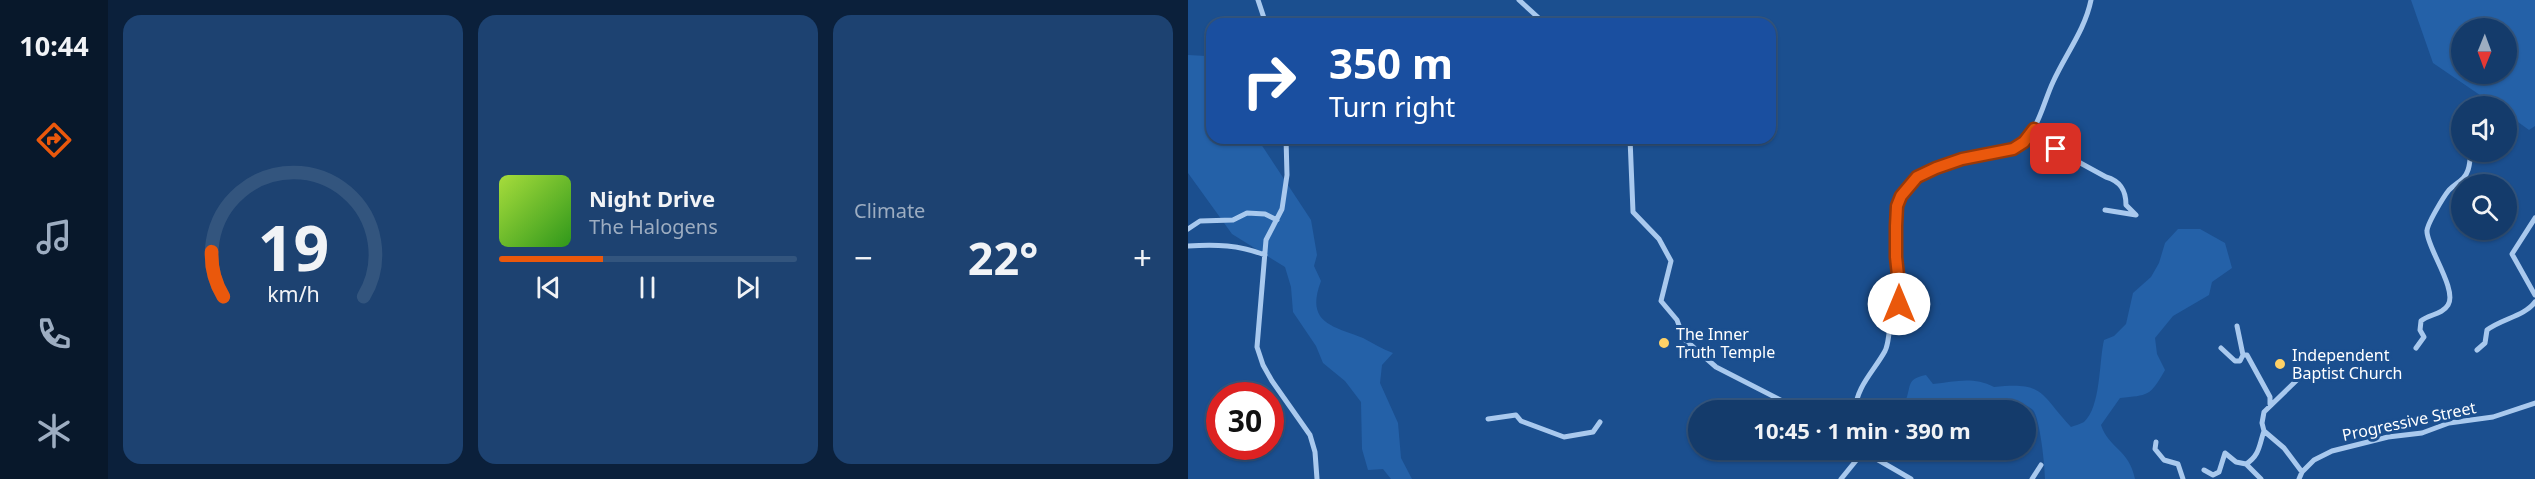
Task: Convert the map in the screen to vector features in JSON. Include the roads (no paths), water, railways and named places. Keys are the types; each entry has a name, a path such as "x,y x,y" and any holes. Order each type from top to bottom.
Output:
{"street":[{"path":"1258,0 1264,18"},
{"path":"1519,0 1539,18"},
{"path":"1856,400 1886,348 1890,326 1899,304 1896,226 1897,206 1901,196 1917,177 1936,168 1962,159 2013,149 2024,142 2034,129 2053,81 2075,42 2091,0"},
{"path":"2034,129 2040,141 2115,180 2126,194 2126,205 2136,215 2105,210"},
{"path":"1286,144 1287,176 1282,209 1266,240 1257,347 1272,381 1310,435 1315,452 1317,479"},
{"path":"1630,144 1634,212 1659,239 1671,261 1661,301 1677,320 1684,339 1724,372 1780,400"},
{"path":"2416,348 2424,337 2420,330 2421,321 2427,316 2440,312 2448,305 2451,297 2441,264 2426,233 2428,225 2450,189 2461,181 2468,170 2469,162"},
{"path":"1188,229 1200,221 1233,220 1247,213 1265,214 1277,220"},
{"path":"2535,218 2512,254 2535,295"},
{"path":"1188,246 1220,244 1244,247 1265,255"},
{"path":"2477,350 2485,343 2487,330 2496,323 2528,310 2535,302"},
{"path":"2221,348 2235,362 2240,361 2243,355 2237,326"},
{"path":"2243,355 2247,355 2271,397 2270,404"},
{"path":"2246,464 2258,454 2264,431 2264,412 2299,378"},
{"name":"Progressive Street","path":"2302,472 2314,459 2332,452 2388,437 2422,433 2449,423 2493,417 2535,403"},
{"path":"1488,419 1516,415 1521,421 1538,429 1564,437 1593,432 1600,422"},
{"path":"2264,431 2284,448 2302,472 2300,479"},
{"path":"2156,442 2155,449 2164,460 2178,464 2183,479"},
{"path":"2204,470 2213,475 2219,472 2225,453 2236,462 2246,464 2261,479"},
{"path":"1841,479 1855,460"},
{"path":"1878,460 1911,479"},
{"path":"2032,479 2041,465"}],"place":[{"name":"The Inner Truth Temple","path":"1664,343"},
{"name":"Independent Baptist Church","path":"2280,364"}]}
